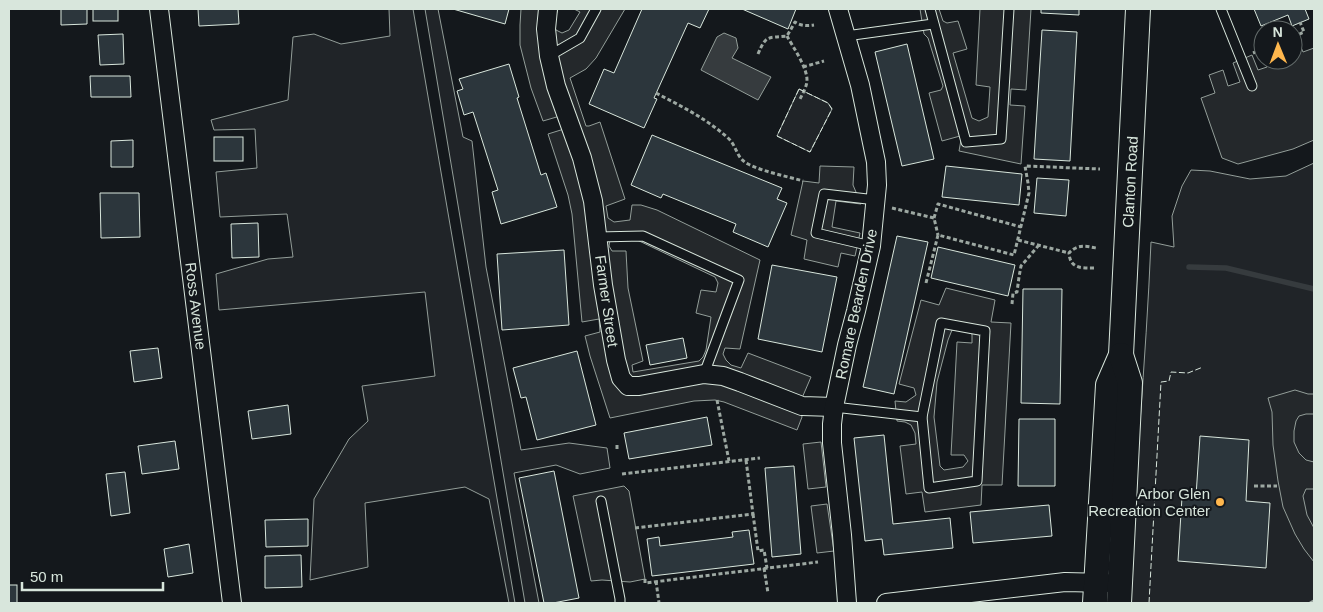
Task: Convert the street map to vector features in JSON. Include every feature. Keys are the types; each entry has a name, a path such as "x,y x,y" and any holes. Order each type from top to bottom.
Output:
{"main road":[{"name":"Clanton Road","path":"1120,593 1130,384 1122,355 1138,9"},
{"name":"Clanton Road","path":"1096,593 1108,386 1122,355"}],"street":[{"name":"Ross Avenue","path":"159,9 232,603"},
{"name":"Farmer Street","path":"548,9 546,29 549,56 556,86 582,158 593,201 603,285 616,360 622,378 628,386 639,386 704,374 723,376 802,406 834,407"},
{"name":"Romare Bearden Drive","path":"838,9 860,85 876,162 880,203 847,345 832,424 832,443 847,603"},
{"path":"886,603 1065,582 1096,593 1120,593"}],"lane":[{"path":"549,56 580,38 596,9"},
{"path":"930,9 966,142 1001,139 1008,9"},
{"path":"1221,9 1252,86"},
{"path":"846,36 933,24"},
{"path":"870,246 816,233 824,194 880,203"},
{"path":"598,237 643,236 739,280 704,374"},
{"path":"941,323 985,331 977,481 929,488 922,417 941,323"},
{"path":"834,407 922,417"},
{"path":"601,501 620,603"}],"path":[{"path":"787,36 795,22 807,26 814,25"},
{"path":"758,54 764,41 768,38 787,36"},
{"path":"787,36 804,67 807,79 806,87 800,99"},
{"path":"804,67 824,61"},
{"path":"656,93 690,111 718,129 731,141 738,156 747,164 803,181"},
{"path":"938,235 1014,254 1029,193 1025,166 1100,169"},
{"path":"880,203 934,218"},
{"path":"926,283 938,235 934,218 938,204 1021,227"},
{"path":"1018,240 1069,253"},
{"path":"1012,304 1013,292 1017,292 1018,277 1022,266 1039,245"},
{"path":"1069,253 1073,248 1080,246 1096,248"},
{"path":"1069,253 1071,262 1076,266 1094,268"},
{"path":"717,400 729,462"},
{"path":"622,474 760,458"},
{"path":"746,460 758,552 764,550 768,593"},
{"path":"1254,486 1277,486"},
{"path":"635,528 753,514"},
{"path":"645,580 645,583 818,562"},
{"path":"656,581 659,603"},
{"path":"1310,603 1314,601"}],"shaded area":[{"path":"389,9 413,9 515,603 509,603 489,499 465,487 365,503 368,567 310,580 314,499 349,439 368,421 362,386 435,376 425,292 219,310 216,274 268,259 293,257 287,214 220,217 216,172 257,168 255,129 214,130 211,120 288,100 293,37 314,34 341,44 390,36"},
{"path":"425,9 438,9 463,137 472,141 486,267 521,450 569,443 607,448 610,468 580,474 556,465 514,473 539,603 525,603"},
{"path":"521,9 558,9 553,24 556,30 562,33 569,30 580,12 574,9 625,9 596,58 586,69 570,78 586,126 600,122 625,199 606,206 608,218 614,222 630,220 632,205 641,205 657,210 760,260 740,349 725,348 723,354 731,365 741,368 748,353 811,377 799,405 802,417 797,430 715,400 694,401 610,418 585,336 600,332 599,319 582,322 572,214 568,195 548,134 564,129 560,116 543,121 531,88 520,45","holes":["635,239 715,277 718,283 716,292 701,290 696,313 711,317 706,350 703,357 699,361 633,372 632,365 643,361 628,288 626,251 612,251 609,246 610,240"]},
{"path":"920,9 939,9 943,21 947,23 958,21 967,49 953,53 972,118 979,121 988,117 990,87 976,85 980,9 1031,9 1026,90 1011,89 1010,105 1025,106 1021,164 959,151 960,136 942,141 929,93 941,90 943,86 928,38 924,34"},
{"path":"724,33 736,38 738,48 732,58 771,77 758,100 701,70 717,37"},
{"path":"1314,48 1314,140 1293,149 1238,164 1222,158 1201,98 1215,93 1209,75 1223,70 1228,86 1240,82 1233,63 1252,55 1253,70 1303,70 1303,52"},
{"path":"799,89 828,103 832,109 810,152 777,136"},
{"path":"1314,163 1314,603 1129,603 1151,242 1174,247 1172,216 1182,186 1191,170 1210,171 1250,179 1286,176"},
{"path":"820,166 854,167 853,185 861,204 836,201 832,227 860,233 855,256 841,253 838,267 804,259 807,240 791,235 803,181 819,183"},
{"path":"946,288 995,300 991,322 1011,323 1002,485 982,485 981,505 925,512 922,492 906,494 900,446 916,444 915,433 911,425 897,421 895,401 906,402 916,395 914,388 899,384 921,300 939,305","holes":["960,329 972,334 972,343 957,342 951,455 964,455 968,461 963,467 944,470 940,466 934,417 937,382 952,330"]},
{"path":"1295,390 1314,394 1314,414 1299,416 1294,431 1294,442 1299,453 1306,460 1314,462 1314,489 1306,489 1303,496 1307,515 1314,528 1314,562 1295,534 1283,507 1273,445 1272,412 1268,398"},
{"path":"821,442 826,487 808,489 803,444"},
{"path":"624,486 629,491 645,579 630,582 591,581 573,496"},
{"path":"827,504 834,551 817,553 811,506"}],"building":[{"path":"61,9 87,9 87,24 61,25"},
{"path":"93,9 118,9 118,21 93,21"},
{"path":"198,9 238,9 239,24 199,26"},
{"path":"453,9 509,9 505,24"},
{"path":"642,9 709,9 700,28 688,23 654,98 657,99 644,128 589,104 604,69 614,73"},
{"path":"742,9 796,9 788,29"},
{"path":"1041,9 1079,9 1079,15 1041,13"},
{"path":"1254,9 1305,9 1309,19 1303,21 1290,20 1288,15 1276,20 1259,20"},
{"path":"1042,30 1077,32 1070,161 1034,159"},
{"path":"123,34 124,64 100,65 98,35"},
{"path":"907,44 934,159 902,166 875,52"},
{"path":"509,64 519,97 517,98 541,175 546,173 557,207 501,224 492,192 498,190 473,112 464,115 457,91 463,89 459,79"},
{"path":"90,76 130,76 131,97 91,97"},
{"path":"652,135 782,188 777,199 787,203 768,247 733,232 736,224 663,194 661,198 631,185"},
{"path":"214,137 243,137 243,161 214,161"},
{"path":"133,140 133,167 111,167 111,141"},
{"path":"946,166 1022,174 1019,205 942,197"},
{"path":"1037,178 1069,180 1066,216 1034,213"},
{"path":"100,193 139,193 140,237 101,238"},
{"path":"258,223 259,257 232,258 231,224"},
{"path":"897,236 928,242 894,394 863,387"},
{"path":"938,247 1015,265 1008,296 931,278"},
{"path":"564,250 569,325 502,330 497,254"},
{"path":"772,265 837,277 822,352 758,339"},
{"path":"1023,289 1062,289 1060,404 1021,403"},
{"path":"683,338 687,358 650,365 646,345"},
{"path":"158,348 162,378 134,382 130,351"},
{"path":"577,351 596,425 537,440 526,397 521,398 513,368"},
{"path":"288,405 291,434 252,439 248,411"},
{"path":"707,417 712,445 629,459 624,433"},
{"path":"1019,419 1055,419 1055,486 1018,486"},
{"path":"884,435 893,524 950,518 953,548 884,555 882,539 865,541 854,438"},
{"name":"Arbor Glen Recreation Center","path":"1200,436 1249,440 1246,501 1270,503 1266,568 1178,561 1182,497 1196,496"},
{"path":"175,441 179,469 142,474 138,446"},
{"path":"794,466 801,554 772,557 765,468"},
{"path":"554,471 579,598 544,603 519,478"},
{"path":"125,472 130,513 111,516 106,474"},
{"path":"1049,505 1052,536 973,543 970,512"},
{"path":"308,519 308,546 266,547 265,520"},
{"path":"749,530 754,564 652,576 647,539 659,537 660,546 733,537 732,532"},
{"path":"189,544 193,573 168,577 164,549"},
{"path":"301,555 302,587 265,588 265,556"},
{"path":"9,585 17,585 17,603 9,603"}],"waterway":[{"path":"1189,267 1226,268 1314,289"}],"fence":[{"path":"799,89 828,103 832,109 810,152 777,136 799,89"},
{"path":"1149,603 1161,382 1169,381 1171,372 1188,373 1203,367"}],"place":[{"name":"Arbor Glen Recreation Center","path":"1220,502"}]}
